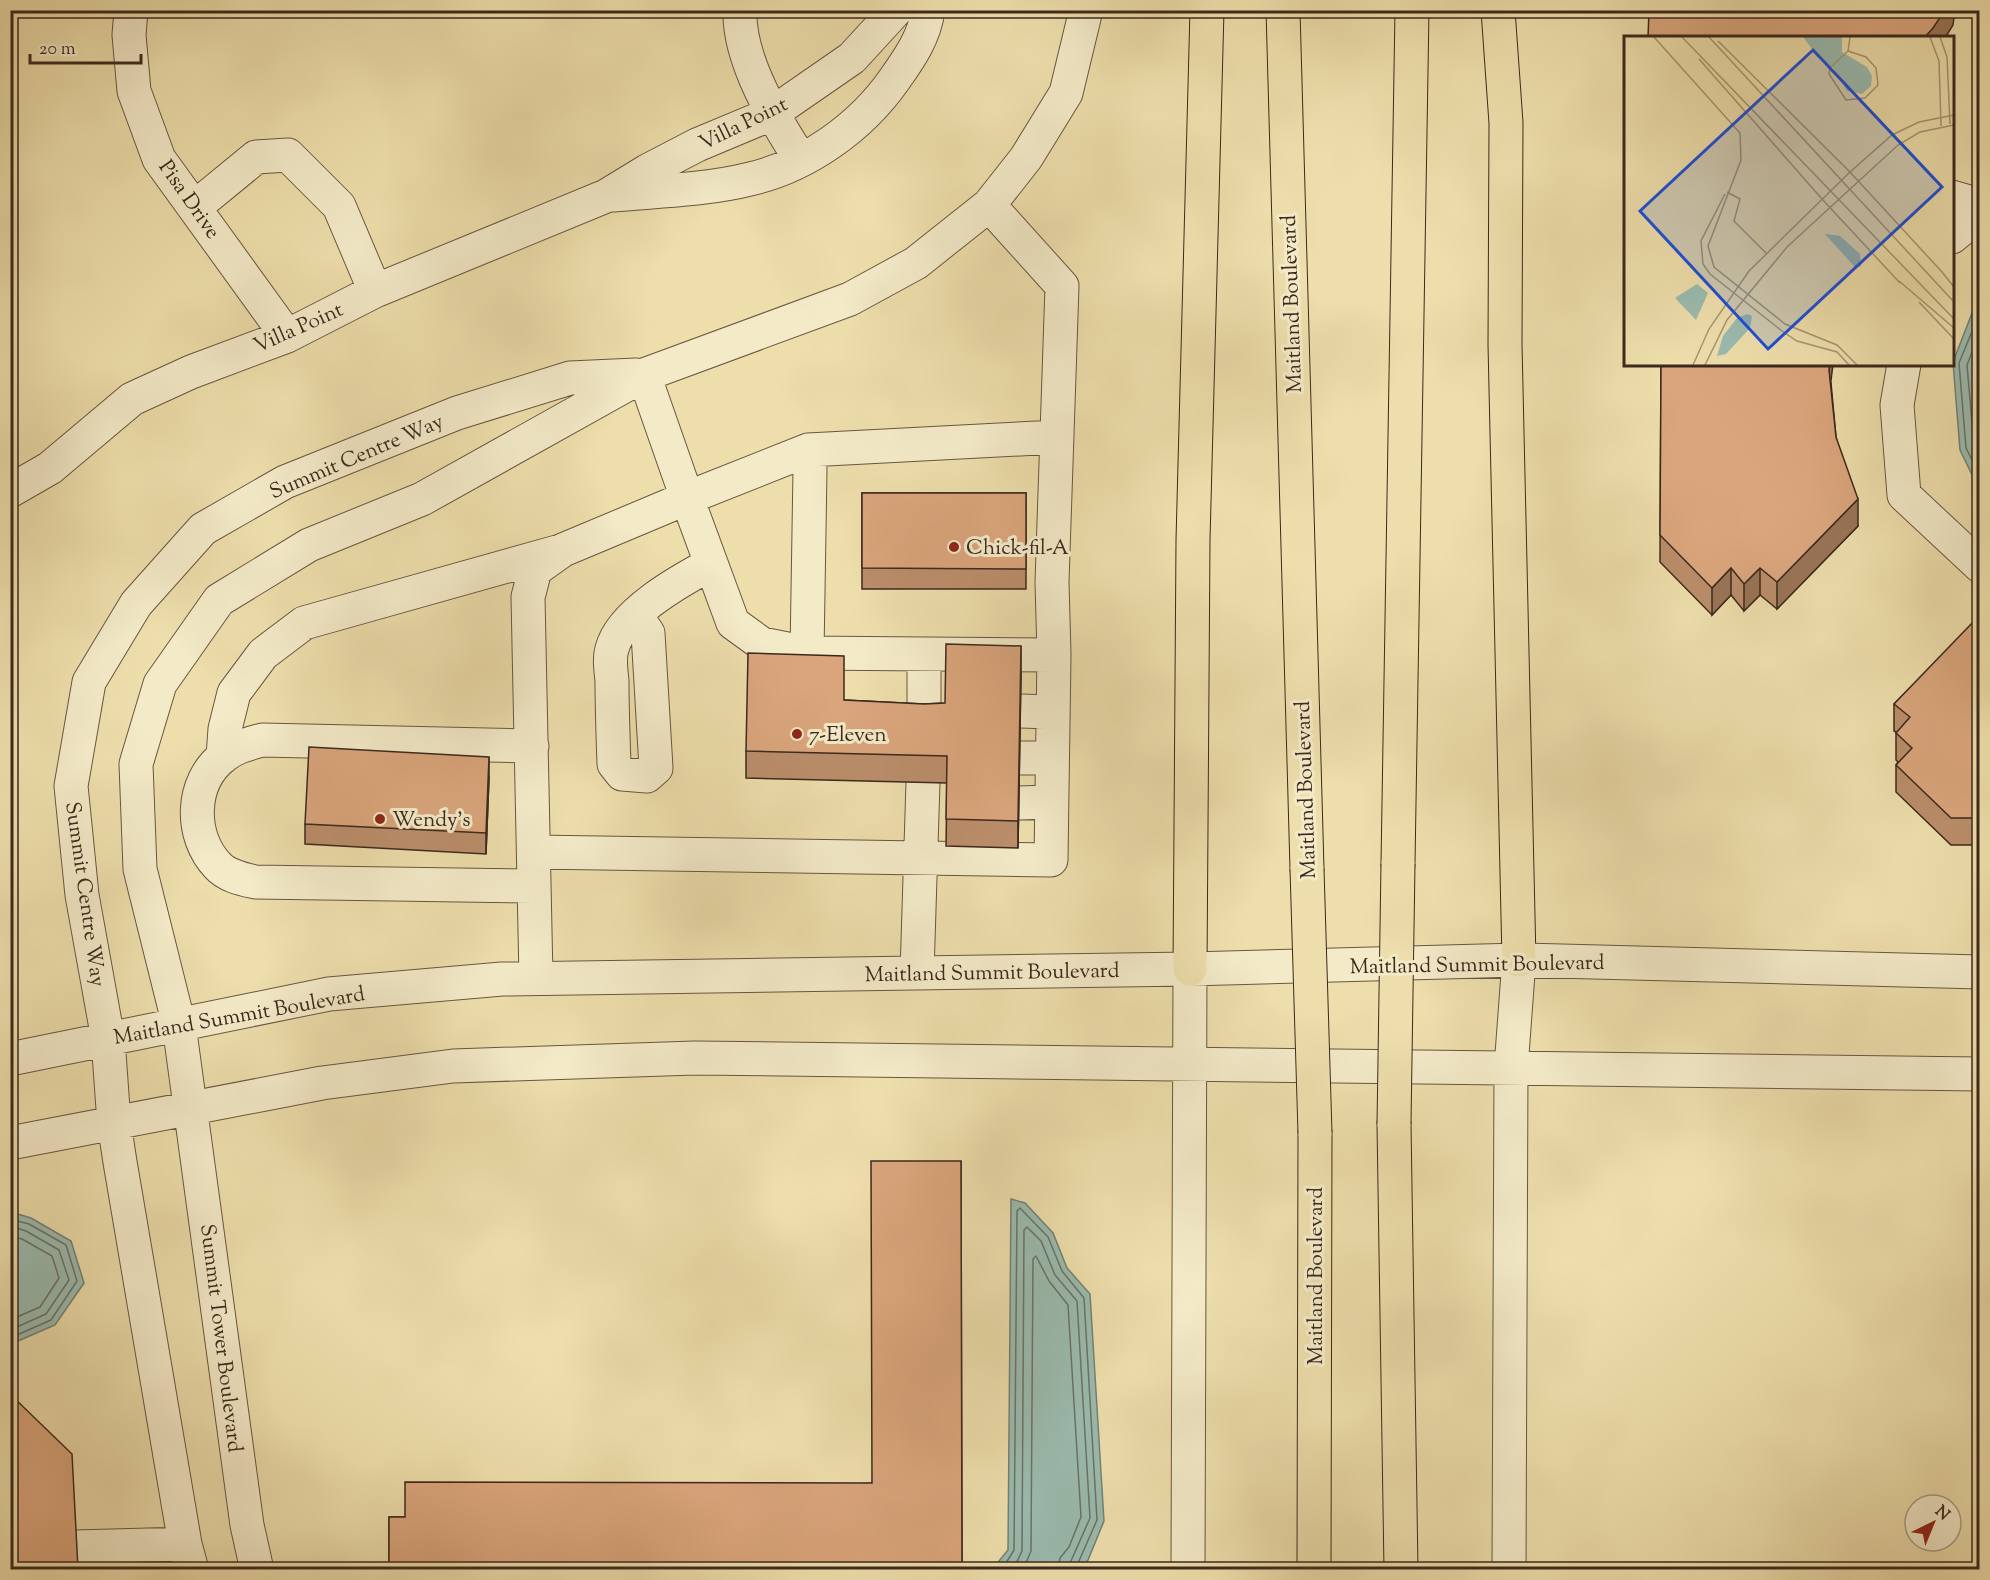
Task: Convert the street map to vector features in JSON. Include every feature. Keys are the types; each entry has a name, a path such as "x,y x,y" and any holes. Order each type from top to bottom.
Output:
{"highway":[{"path":"1190,969 1193,540 1207,10"},
{"name":"Maitland Boulevard","path":"1283,10 1315,1133 1314,1569"},
{"path":"1401,1569 1394,1124 1412,10"},
{"path":"1498,10 1506,123 1505,344 1519,960"}],"street":[{"name":"Pisa Drive","path":"131,10 129,35 134,91 159,159 288,336"},
{"path":"740,10 741,36 771,114 801,160"},
{"name":"Villa Point","path":"10,491 50,468 132,399 191,372 288,336 375,291 606,196 687,150 771,114 852,58 896,10"},
{"name":"Villa Point","path":"606,196 751,179 801,160 837,138 884,94 906,63 926,26 928,10"},
{"name":"Summit Centre Way","path":"192,1107 179,1025 140,869 136,764 160,684 219,600 309,545 422,499 644,375 850,300 916,263 989,205 1026,158 1066,93 1086,10"},
{"path":"195,207 256,157 288,155 339,206 375,291"},
{"path":"1954,197 1980,205"},
{"path":"534,852 1052,860 1054,655 1052,582 1062,286 989,205"},
{"path":"1954,236 1980,214"},
{"path":"1904,366 1897,405 1904,495 1980,567"},
{"path":"644,375 733,623 762,644 807,653 1054,655"},
{"name":"Summit Centre Way","path":"114,1123 108,1039 82,895 71,786 89,682 136,604 203,529 285,482 457,413 536,388 570,378 644,375"},
{"path":"223,757 225,729 234,693 263,654 304,623 563,550 808,450 1058,437"},
{"path":"807,653 810,470 808,450"},
{"path":"536,978 528,597 535,570 563,550"},
{"path":"636,616 665,588 711,564"},
{"path":"924,655 931,719"},
{"path":"1020,711 1053,712"},
{"path":"532,746 262,740 240,746 223,757 205,776 197,802 197,828 206,851 219,868 237,878 255,882 534,886"},
{"path":"1019,758 1052,758"},
{"path":"916,973 922,859 931,795"},
{"path":"1018,803 1051,802"},
{"path":"1509,1569 1511,1068 1519,960"},
{"name":"Maitland Summit Boulevard","path":"10,1059 329,994 502,979 1190,969 1519,960 1980,972"},
{"path":"1188,1569 1190,969"},
{"path":"10,1143 322,1083 453,1066 695,1058 1980,1074"},
{"name":"Summit Tower Boulevard","path":"192,1107 247,1525 257,1569"},
{"path":"75,1548 188,1557 114,1123"}],"water":[{"path":"1979,295 1979,489 1960,450 1954,359"},
{"path":"1011,1199 1025,1203 1053,1233 1067,1268 1090,1294 1104,1521 1088,1560 1079,1569 1000,1569 999,1561 1008,1550"},
{"path":"11,1212 31,1218 71,1241 84,1283 55,1325 11,1344"}],"building":[{"path":"1649,10 1945,10 1926,36 1648,36"},
{"path":"1661,366 1830,366 1836,437 1858,499 1777,582 1760,568 1744,584 1731,568 1712,588 1660,535"},
{"path":"862,493 1026,493 1026,569 862,568"},
{"path":"1978,617 1980,618 1980,818 1951,818 1896,765 1912,748 1896,733 1910,717 1894,704"},
{"path":"946,644 1021,646 1018,821 946,819 947,756 746,751 748,653 844,656 844,700 924,704 945,703"},
{"path":"309,747 489,757 486,833 305,824"},
{"path":"871,1161 961,1161 962,1569 389,1567 389,1517 405,1517 405,1482 872,1483"},
{"path":"10,1394 72,1454 78,1569 10,1569"}],"place":[{"name":"Chick-fil-A","path":"954,547"},
{"name":"7-Eleven","path":"797,734"},
{"name":"Wendy's","path":"380,819"}]}
